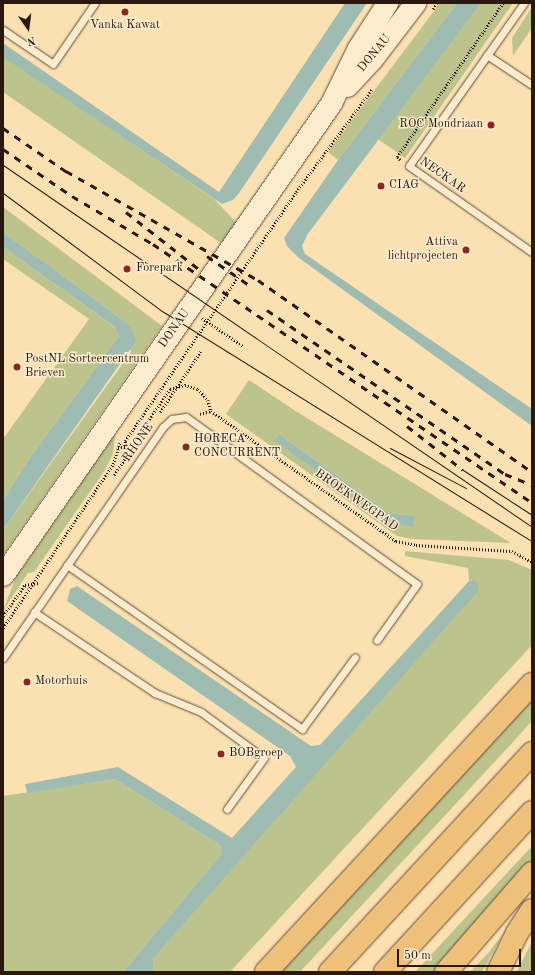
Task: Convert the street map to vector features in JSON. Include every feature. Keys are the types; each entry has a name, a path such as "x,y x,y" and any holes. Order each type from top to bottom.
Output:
{"highway":[{"path":"266,972 532,684"},
{"path":"330,972 532,752"},
{"path":"385,972 532,812"},
{"path":"446,972 532,873"},
{"path":"498,972 517,934 532,910"}],"main road":[{"name":"DONAU","path":"331,103 358,48 387,3"},
{"name":"DONAU","path":"3,576 331,103 421,9"}],"lane":[{"path":"3,30 53,64 95,3"},
{"name":"NECKAR","path":"524,3 409,166 531,248"},
{"path":"487,55 532,85"},
{"name":"RHONE","path":"3,658 163,427 172,419 186,417 417,584 377,640"},
{"path":"67,565 302,729 356,657"},
{"path":"34,612 155,693 201,712 264,758 228,809"}],"path":[{"path":"421,9 437,3"},
{"path":"409,166 397,157 503,3"},
{"path":"125,458 125,441 296,192 376,84"},
{"path":"209,323 243,346"},
{"path":"155,419 201,351"},
{"name":"BROEKWEGPAD","path":"212,411 396,541 416,545 512,551 532,562"},
{"path":"133,451 151,426"},
{"name":"RHONE","path":"3,628 26,594 30,585 113,464 122,434"},
{"path":"112,477 129,454"},
{"path":"3,616 25,585 38,585 43,578"}],"green space":[{"path":"440,3 457,3 338,160 328,152"},
{"path":"481,3 513,3 405,158 378,139"},
{"path":"532,7 532,28 513,56 512,38"},
{"path":"3,56 214,199 236,222 221,243 3,92"},
{"path":"3,207 162,326 3,555 3,530 131,352 123,320 3,232"},
{"path":"3,247 116,328 119,336 29,459 3,500 3,439 89,319 3,259"},
{"path":"249,380 294,410 511,543 412,539 397,536 226,414","holes":["279,434 389,513 413,516 413,526 386,521"]},
{"path":"115,434 113,454 105,470 34,572 28,573 3,611 16,577"},
{"path":"405,551 509,560 532,570 532,645 230,972 153,972 153,960 164,946 473,580 469,581 468,568 405,556"},
{"path":"532,699 532,721 513,742 300,972 281,972"},
{"path":"115,779 220,845 222,853 123,972 3,972 3,796"},
{"path":"532,846 532,867 435,972 415,972"},
{"path":"503,934 482,972 470,972 489,952"},
{"path":"532,943 532,972 517,972 529,947"}],"water":[{"path":"345,3 367,3 239,193 233,200 222,204 3,57 3,43 219,192"},
{"path":"457,3 481,3 307,235 302,246 305,254 532,409 532,426 299,258 287,246 284,238 338,160"},
{"path":"3,232 123,320 131,328 136,341 3,530 3,500 29,459 119,336 115,327 3,247"},
{"path":"279,434 389,513 414,516 413,527 386,521 275,441"},
{"path":"473,580 479,585 478,591 164,946 153,960 153,972 123,972 222,853 220,845 115,779 27,793 25,784 118,767 232,838 296,767 290,756 67,601 70,589 77,586 311,746 320,745 469,581"}],"tram line":[{"path":"3,165 532,527"},
{"path":"3,193 162,311 532,541"},
{"path":"390,448 466,488"},
{"path":"463,470 532,515"}],"railway":[{"path":"3,128 70,174"},
{"path":"3,149 72,196 153,244 532,503"},
{"path":"66,171 258,280 532,472"},
{"path":"126,212 200,270"},
{"path":"207,256 249,285"},
{"path":"267,310 505,474 532,485"},
{"path":"407,426 463,470"}],"place":[{"name":"Vanka Kawat","path":"125,12"},
{"name":"ROC Mondriaan","path":"491,125"},
{"name":"CIAG","path":"381,186"},
{"name":"Attiva lichtprojecten","path":"466,250"},
{"name":"Forepark","path":"127,269"},
{"name":"PostNL Sorteercentrum Brieven","path":"17,367"},
{"name":"HORECA CONCURRENT","path":"186,447"},
{"name":"Motorhuis","path":"27,682"},
{"name":"BOBgroep","path":"221,754"}]}
